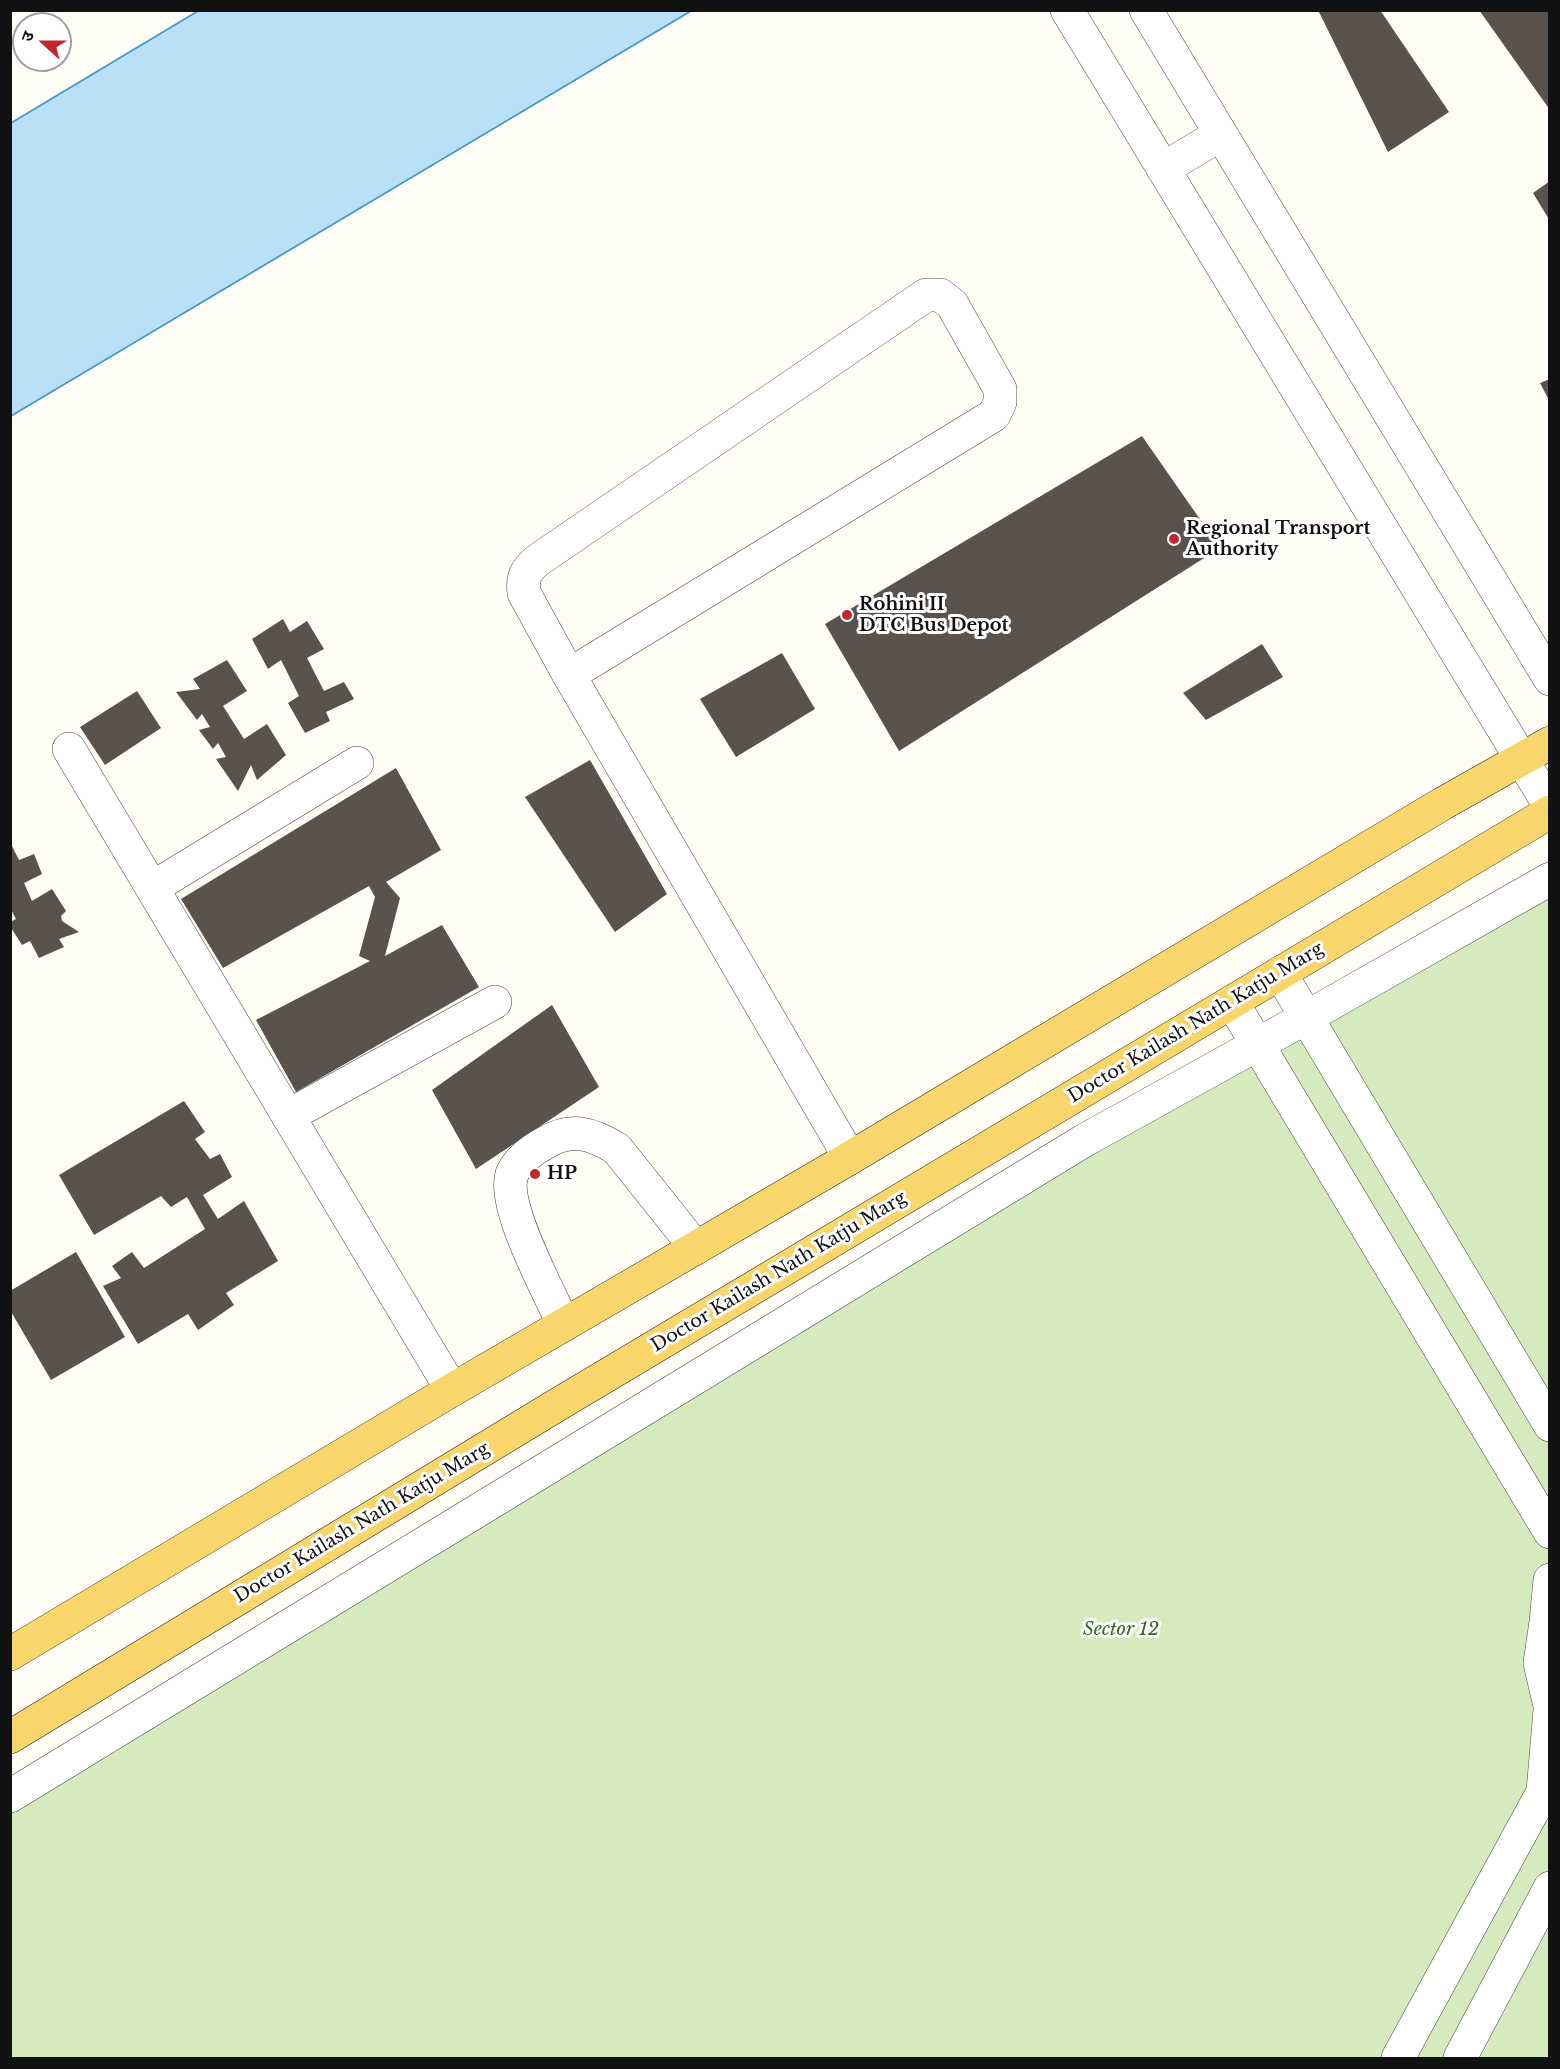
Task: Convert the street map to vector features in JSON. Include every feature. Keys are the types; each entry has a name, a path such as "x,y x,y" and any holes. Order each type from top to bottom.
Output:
{"main road":[{"path":"10,1654 452,1390 850,1158 1432,810 1550,742"},
{"name":"Doctor Kailash Nath Katju Marg","path":"10,1737 567,1399 1550,812"}],"street":[{"path":"1067,10 1550,806"},
{"path":"1146,10 1550,679"},
{"path":"1163,169 1221,134"},
{"path":"569,675 994,415 1000,402 1000,389 952,304 940,295 926,295 528,568 522,581 524,593 569,675 850,1158"},
{"path":"69,749 452,1390"},
{"path":"152,888 357,763"},
{"path":"10,1796 1075,1146 1550,879"},
{"path":"1280,973 1550,1425"},
{"path":"288,1116 495,1002"},
{"path":"1232,1002 1550,1532"},
{"path":"564,1325 516,1218 512,1196 511,1177 518,1163 545,1142 573,1132 603,1140 617,1149 696,1248"},
{"path":"1398,2058 1543,1792 1550,1708 1540,1663 1548,1619 1550,1580"},
{"path":"1460,2058 1550,1888"}],"green space":[{"name":"Sector 12","path":"1549,874 1549,2058 11,2058 11,1797"}],"water":[{"path":"198,11 691,11 11,416 11,123"}],"building":[{"path":"1318,10 1380,10 1449,112 1388,152"},
{"path":"1479,10 1550,10 1550,110"},
{"path":"1550,181 1550,221 1533,193"},
{"path":"1550,379 1550,402 1540,383"},
{"path":"1142,436 1220,548 899,751 825,624"},
{"path":"283,619 290,632 307,621 324,649 307,658 324,691 344,682 354,699 326,712 330,721 305,733 288,703 299,696 281,660 268,669 252,639"},
{"path":"1262,644 1283,677 1206,720 1183,693"},
{"path":"782,653 815,709 736,757 700,699"},
{"path":"227,660 247,691 223,706 244,739 267,724 286,755 257,780 251,765 238,791 216,759 226,757 218,743 213,749 199,730 210,727 202,714 197,720 176,692 200,689 193,679"},
{"path":"137,691 161,728 105,765 80,727"},
{"path":"590,760 667,894 615,932 525,797"},
{"path":"396,768 441,850 386,882 400,898 385,956 442,925 479,987 296,1092 256,1020 370,961 359,956 375,897 369,886 223,968 181,899"},
{"path":"12,846 19,860 34,854 42,874 24,883 32,901 52,889 66,911 61,916 62,921 79,932 59,939 64,947 39,958 30,941 22,945 10,926 10,922 16,919 10,908 10,847"},
{"path":"552,1005 599,1087 476,1169 432,1090"},
{"path":"184,1101 205,1132 195,1139 210,1159 220,1154 232,1177 203,1195 218,1219 244,1201 278,1261 226,1293 234,1305 198,1330 188,1314 138,1344 103,1286 121,1278 112,1266 132,1252 144,1268 205,1229 187,1197 171,1207 161,1196 94,1235 59,1175"},
{"path":"76,1252 125,1337 51,1380 10,1310 10,1291"}],"place":[{"name":"Regional Transport Authority","path":"1174,539"},
{"name":"Rohini II DTC Bus Depot","path":"847,615"},
{"name":"HP","path":"535,1174"}]}
